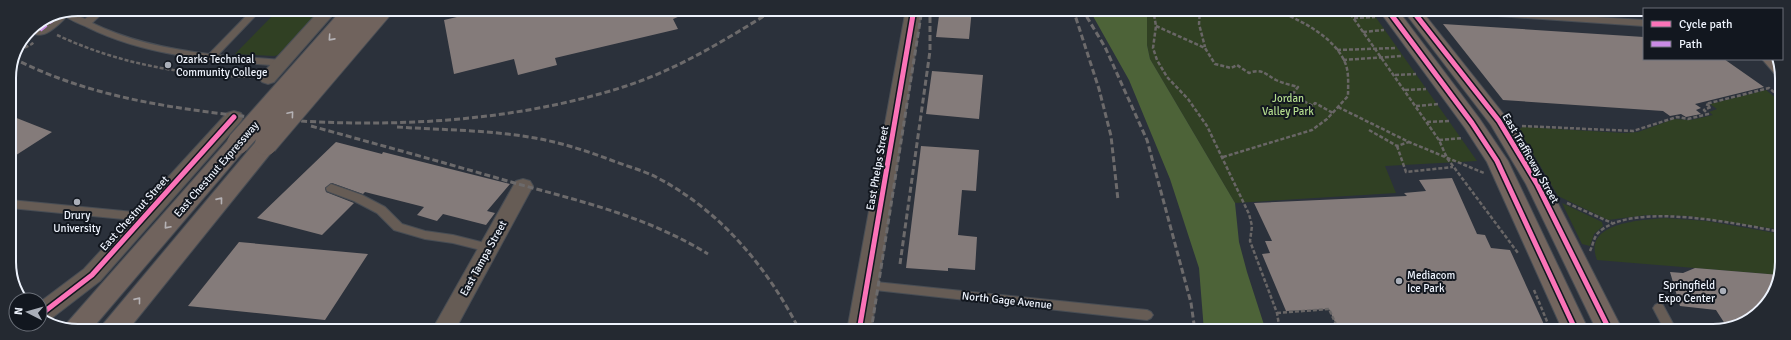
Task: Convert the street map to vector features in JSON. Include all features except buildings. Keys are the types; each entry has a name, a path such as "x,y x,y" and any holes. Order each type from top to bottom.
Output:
{"main road":[{"name":"East Chestnut Expressway","path":"81,324 238,143 351,16"},
{"name":"East Chestnut Expressway","path":"118,324 266,144 374,16"},
{"name":"East Trafficway Street","path":"1417,16 1499,121 1537,184 1607,324"},
{"path":"1386,19 1472,123 1497,161 1573,324"}],"street":[{"path":"268,78 324,16"},
{"name":"East Phelps Street","path":"859,324 913,16"},
{"path":"42,29 49,23"},
{"name":"East Chestnut Street","path":"48,309 92,274 234,117"},
{"name":"East Tampa Street","path":"447,324 523,186"}],"lane":[{"path":"72,16 120,38 142,45 191,55 282,62"},
{"path":"86,23 94,16"},
{"path":"211,57 251,16"},
{"path":"1542,16 1643,23"},
{"path":"331,188 358,198 381,210 398,227 425,235 453,239 489,248"},
{"path":"16,205 144,217"},
{"name":"North Gage Avenue","path":"866,285 1147,315"},
{"path":"1659,308 1668,324"}],"path":[{"path":"1154,16 1156,26 1153,48 1160,67 1178,91 1188,99 1207,126 1223,157 1249,214 1252,226 1250,241 1277,314 1279,324"},
{"path":"1200,16 1199,24 1205,48 1215,64 1231,68 1237,65 1249,73 1256,70 1266,72 1276,80 1298,87 1292,95 1313,106 1315,103 1333,113"},
{"path":"1223,157 1312,130 1333,113 1348,96 1346,65 1336,50 1319,33 1289,16"},
{"path":"1354,18 1386,19"},
{"path":"1354,18 1374,49 1405,90 1439,140 1447,158 1518,254"},
{"path":"1363,32 1386,19"},
{"path":"1156,26 1205,48"},
{"path":"24,48 32,44 42,29 94,52 152,67 228,77 268,78"},
{"path":"1336,50 1402,47"},
{"path":"1342,60 1409,55"},
{"path":"1394,75 1421,73"},
{"path":"1405,90 1433,88"},
{"path":"1514,126 1633,131 1677,117 1688,119 1708,114 1704,110 1711,107 1706,104 1769,88 1775,93"},
{"path":"1416,106 1444,104"},
{"path":"1338,108 1409,142 1488,175"},
{"path":"1427,122 1456,120"},
{"path":"1369,130 1397,146 1406,172 1454,167"},
{"path":"1439,140 1469,138"},
{"path":"1397,146 1402,142 1409,142"},
{"path":"1561,199 1612,224"},
{"path":"1586,255 1599,232 1612,224 1639,218 1704,218 1775,231"},
{"path":"1533,289 1549,324"},
{"path":"1277,314 1328,309 1336,324"}],"green space":[{"path":"272,16 314,16 278,55 235,54"},
{"path":"1093,16 1147,16 1147,45 1150,59 1235,203 1239,242 1264,324 1203,324 1199,268 1170,179 1129,80"},
{"name":"Jordan Valley Park","path":"1147,16 1375,16 1477,161 1385,166 1396,193 1235,203 1150,59 1147,45"},
{"path":"1766,90 1775,97 1775,229 1688,216 1647,215 1608,220 1558,196 1519,130 1522,127 1624,133 1638,132 1674,119 1691,120 1713,115 1709,112 1717,109 1710,104"},
{"path":"1562,203 1602,222 1603,226 1594,234 1590,246 1582,244"},
{"path":"1665,218 1707,221 1775,233 1775,262 1773,274 1597,260 1595,247 1598,238 1606,231 1629,222"}],"railway":[{"path":"19,61 63,80 89,88 169,106 273,119 323,122 425,122 526,110 575,100 623,87 682,63 763,16"},
{"path":"872,324 921,16"},
{"path":"900,264 930,51 930,16"},
{"path":"1075,16 1099,89 1111,136 1118,200"},
{"path":"1086,16 1105,47 1147,140 1191,303 1194,324"},
{"path":"311,126 616,212 663,230 708,254"},
{"path":"397,127 518,135 556,142 586,151 656,177 701,206 740,243 773,285 796,324"}],"marked path":[{"path":"40,30 47,24"}],"cycle path":[{"path":"860,324 913,16"},
{"path":"1392,16 1472,123 1497,161 1573,324"},
{"path":"1417,16 1499,121 1537,184 1607,324"},
{"path":"48,309 92,275 234,117"}],"place":[{"name":"Ozarks Technical Community College","path":"168,65"},
{"name":"Drury University","path":"77,202"},
{"name":"Mediacom Ice Park","path":"1399,281"},
{"name":"Springfield Expo Center","path":"1723,291"}]}
